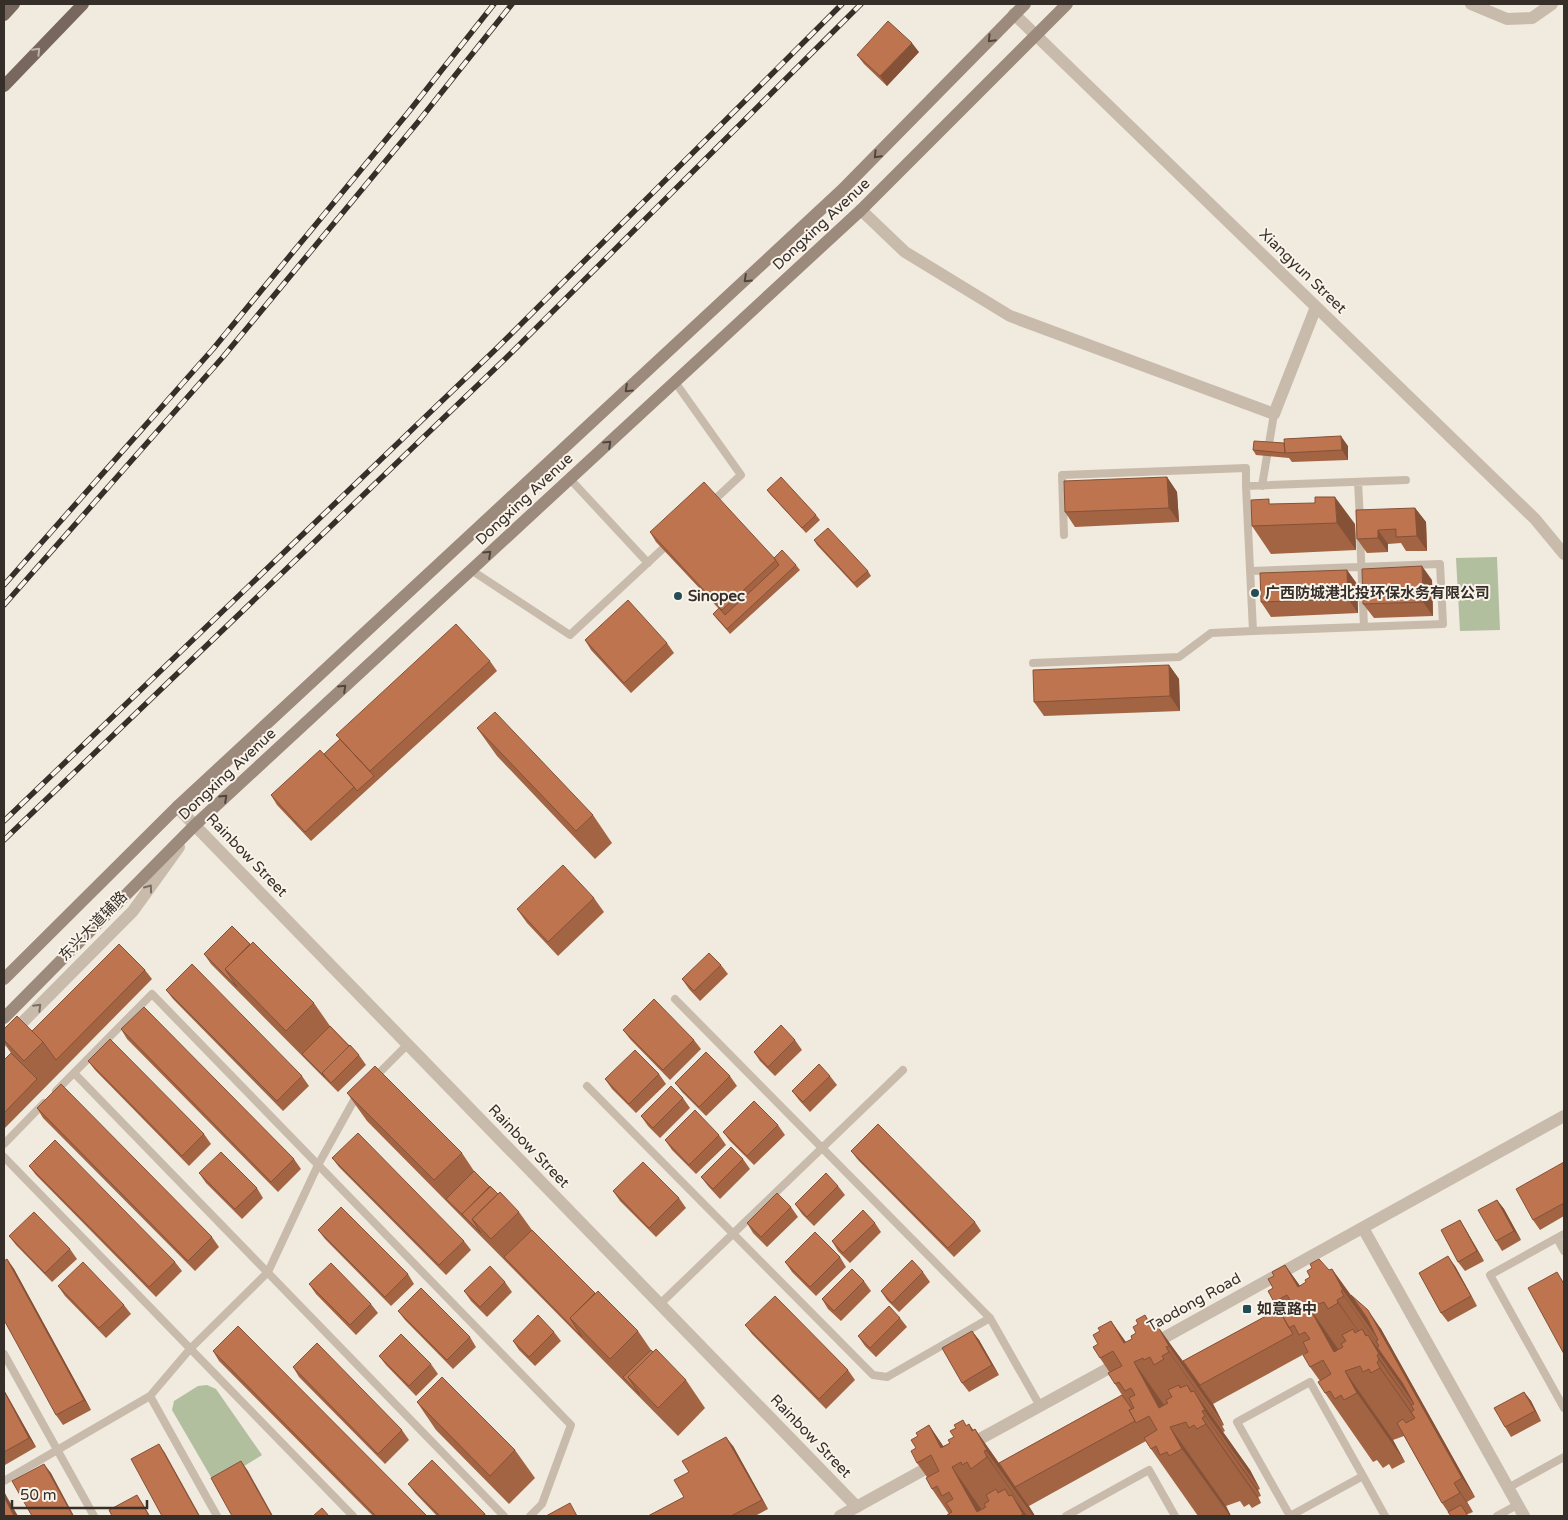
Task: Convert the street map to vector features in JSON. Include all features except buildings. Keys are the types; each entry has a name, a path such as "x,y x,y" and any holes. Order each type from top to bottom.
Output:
{"main road":[{"path":"4,15 14,4"},
{"path":"4,86 83,4"},
{"name":"Dongxing Avenue","path":"4,979 178,807 842,190 1025,4"},
{"name":"Dongxing Avenue","path":"4,1018 195,825 861,210 1067,4"}],"street":[{"path":"1471,4 1507,19 1532,18 1552,4"},
{"name":"Xiangyun Street","path":"1014,14 1535,518 1564,554"},
{"path":"861,210 905,252 1010,316 1274,414 1316,306"},
{"name":"Rainbow Street","path":"178,807 857,1507"},
{"name":"东兴大道辅路","path":"4,1042 133,910 195,825"},
{"path":"40,982 74,970"},
{"name":"Taodong Road","path":"840,1516 1564,1116"},
{"path":"1363,1228 1524,1516"}],"lane":[{"path":"676,382 742,475 705,509"},
{"path":"1262,486 1274,414"},
{"path":"1064,535 1062,475 1246,468 1253,631"},
{"path":"570,479 648,563"},
{"path":"1246,486 1406,480"},
{"path":"1358,482 1364,627"},
{"path":"471,570 570,635 676,536"},
{"path":"1033,663 1179,657 1211,633 1443,624 1440,564 1250,571"},
{"path":"4,1144 152,994 571,1425 542,1504 530,1516"},
{"path":"675,999 990,1318 1040,1406"},
{"path":"4,1481 150,1396 190,1349 268,1272 318,1165 354,1097 408,1044"},
{"path":"660,1304 902,1070"},
{"path":"74,1073 504,1516"},
{"path":"587,1086 872,1375 887,1377 990,1318"},
{"path":"4,1157 353,1516"},
{"path":"1564,1251 1561,1236 1490,1275 1564,1408"},
{"path":"4,1354 94,1516"},
{"path":"1363,1476 1290,1516 1237,1422 1310,1382 1363,1476 1385,1516"},
{"path":"150,1396 217,1516"},
{"path":"1508,1488 1564,1457"},
{"path":"1066,1516 1149,1470 1174,1516"},
{"path":"1497,1516 1518,1505"}],"green space":[{"path":"1497,557 1500,630 1460,631 1456,558"},
{"path":"207,1385 216,1389 262,1455 215,1484 172,1410 174,1401 198,1386"}],"railway":[{"path":"4,585 213,349 407,114 494,4"},
{"path":"4,605 223,357 418,122 512,4"},
{"path":"4,821 495,350 842,4"},
{"path":"4,840 504,360 861,4"}],"place":[{"name":"广西防城港北投环保水务有限公司","path":"1255,593"},
{"name":"Sinopec","path":"678,596"},
{"name":"如意路中","path":"1247,1309"}]}
